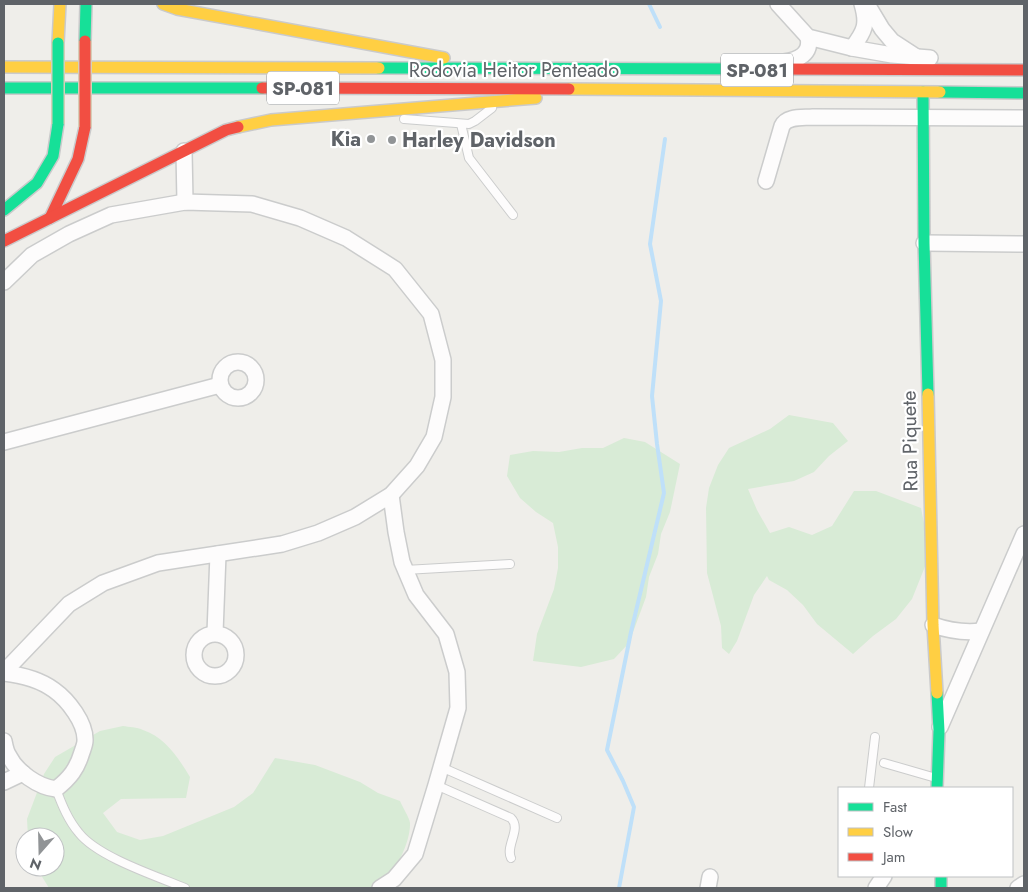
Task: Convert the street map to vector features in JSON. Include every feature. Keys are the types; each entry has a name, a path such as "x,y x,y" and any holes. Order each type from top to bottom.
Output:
{"main road":[{"path":"4,210 37,183 53,156 58,124 60,4"},
{"path":"50,218 78,159 85,126 86,4"},
{"path":"163,4 177,9 508,70"},
{"name":"Rodovia Heitor Penteado","path":"4,68 508,70 1024,69"},
{"name":"Rodovia Heitor Penteado","path":"4,88 426,88 1024,93"},
{"path":"4,241 226,130 271,120 499,102 603,89"},
{"name":"Rua Piquete","path":"924,92 924,243 933,625 939,731 937,783"}],"street":[{"path":"747,70 792,61 802,57 808,50 810,44 808,37 778,4"},
{"path":"852,48 861,37 865,27 866,17 862,4"},
{"path":"867,4 892,41 919,58"},
{"path":"808,37 852,48 919,58 993,61 1024,69"},
{"path":"766,181 782,126 786,120 813,117 1024,118"},
{"path":"184,151 185,202"},
{"path":"4,282 32,255 69,234 111,214 185,202 252,204 300,218 346,238 395,269 431,314 443,360 443,397 434,437 417,466 391,495 355,517 318,533 282,544 158,563 103,583 69,604 4,672"},
{"path":"924,243 1024,244"},
{"path":"4,442 220,385"},
{"path":"380,888 394,879 415,854 458,708 457,672 446,634 416,595 405,570 396,532 391,495"},
{"path":"939,731 1024,534"},
{"path":"215,633 218,554"},
{"path":"933,625 963,633 982,631"},
{"path":"4,672 28,676 54,689 72,706 81,725 85,741 80,760 72,775 56,789 47,788 23,773 9,756 4,741"},
{"path":"4,782 23,773"},
{"path":"1018,888 1024,884"}],"lane":[{"path":"352,114 469,124 499,102"},
{"path":"461,124 468,158 513,215"},
{"path":"405,570 510,564"},
{"path":"869,787 875,737"},
{"path":"884,763 937,783"},
{"path":"441,767 557,818"},
{"path":"436,785 511,818 515,826 509,851 511,858"},
{"path":"56,789 63,809 79,834 99,851 185,888"}],"green space":[{"path":"789,415 833,423 848,441 829,456 814,472 794,481 748,489 770,533 789,527 812,535 832,526 854,491 876,491 921,508 930,554 912,599 896,619 853,654 817,624 803,605 787,590 769,580 767,576 754,595 737,641 729,654 722,648 721,626 707,573 706,508 709,488 718,465 729,448 770,429"},
{"path":"624,438 645,442 680,464 670,512 661,534 658,554 649,577 646,597 629,643 614,659 581,667 533,661 537,634 554,589 558,568 558,547 553,523 520,498 507,476 510,455 533,451 559,452 582,448 603,448"},
{"path":"123,726 151,733 165,743 190,777 186,798 121,799 103,813 117,832 140,840 163,836 234,807 253,793 275,758 315,765 360,782 378,793 400,801 410,823 403,852 386,879 371,888 49,888 42,877 65,877 65,827 27,827 27,819 44,774 55,757 100,731"}],"waterway":[{"path":"649,4 660,27"},
{"path":"619,888 634,807 607,750 631,632 664,493 652,396 661,301 650,244 665,139"}],"traffic: fast":[{"path":"85,41 86,4"},
{"path":"58,43 58,124"},
{"path":"379,68 774,69"},
{"path":"4,88 262,88"},
{"path":"923,92 928,394"},
{"path":"940,92 1024,93"},
{"path":"4,210 37,183 53,156 58,124"},
{"path":"937,693 939,731 937,787"},
{"path":"941,877 941,888"}],"traffic: slow":[{"path":"58,43 60,4"},
{"path":"163,4 177,9 444,58"},
{"path":"4,67 379,68"},
{"path":"569,89 940,92"},
{"path":"238,127 271,120 536,98"},
{"path":"928,394 933,625 937,693"}],"traffic: jam":[{"path":"85,41 85,127"},
{"path":"774,69 1024,70"},
{"path":"262,88 569,89"},
{"path":"50,218 78,159 85,127"},
{"path":"4,241 226,130 238,127"}],"place":[{"name":"Kia","path":"371,139"},
{"name":"Harley Davidson","path":"392,140"}]}
